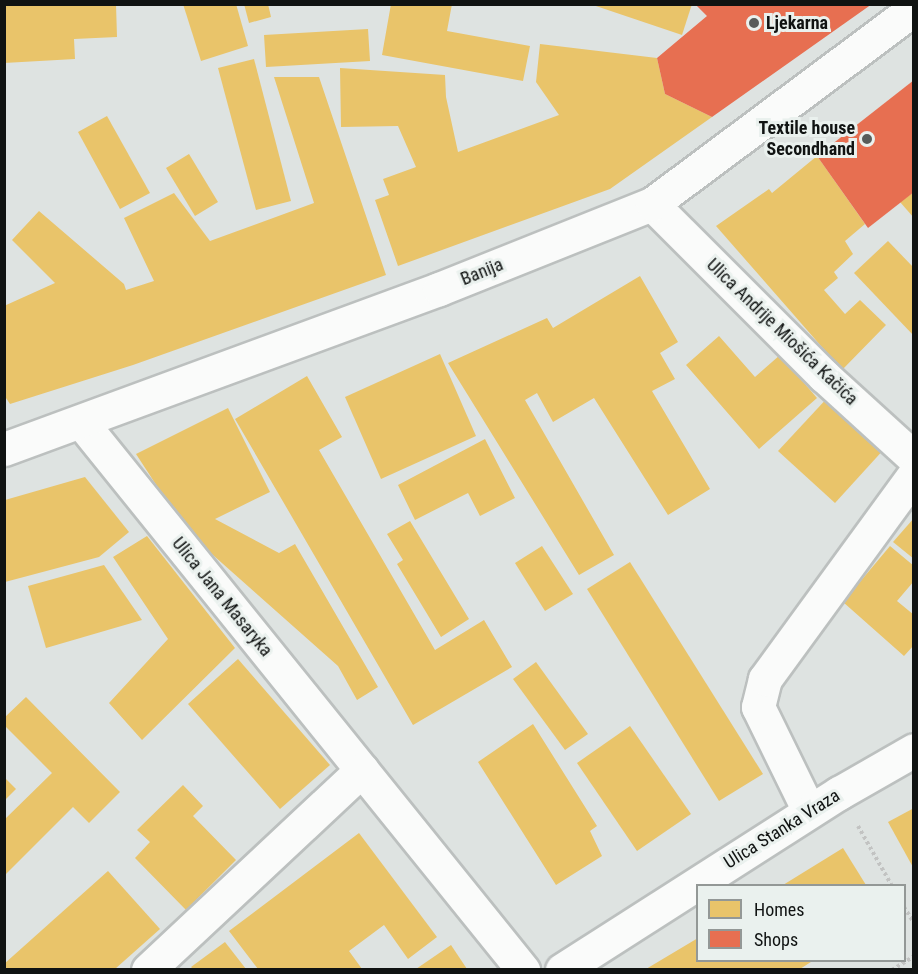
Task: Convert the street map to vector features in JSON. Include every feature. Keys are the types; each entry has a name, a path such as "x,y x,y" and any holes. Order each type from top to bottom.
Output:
{"street":[{"name":"Banija","path":"4,449 82,423 439,289 652,204 911,8"},
{"name":"Ulica Andrije Miošića Kačića","path":"652,204 824,376 914,458"},
{"name":"Ulica Jana Masaryka","path":"82,423 523,969"},
{"path":"809,812 758,707 765,679 914,475"},
{"name":"Ulica Stanka Vraza","path":"562,969 839,793 914,750"},
{"path":"148,969 362,770"}],"path":[{"path":"839,793 891,884"},
{"path":"906,910 914,923"}],"building: Homes":[{"path":"4,4 116,4 117,37 74,39 75,59 4,63"},
{"path":"183,4 236,4 248,46 201,61"},
{"path":"244,4 268,4 271,17 249,23"},
{"path":"391,4 452,4 447,31 530,46 523,81 382,55"},
{"path":"590,4 692,4 682,35"},
{"path":"368,29 370,61 266,67 264,35"},
{"path":"540,44 657,58 665,94 712,117 610,189 398,266 375,200 389,195 383,179 416,167 398,126 341,127 340,68 445,75 446,97 458,152 559,115 536,82"},
{"path":"254,59 291,201 256,210 218,68"},
{"path":"274,77 319,77 386,275 133,365 10,404 4,395 4,306 55,283 12,240 39,211 124,284 126,290 154,281 124,218 174,193 210,241 314,203"},
{"path":"107,116 150,193 120,209 78,132"},
{"path":"189,154 218,202 195,216 166,168"},
{"path":"817,156 865,224 845,241 853,254 834,272 838,278 824,290 845,314 860,300 886,325 842,370 716,226 769,189 772,193"},
{"path":"914,192 914,218 900,202"},
{"path":"888,241 914,268 914,336 854,273"},
{"path":"640,276 678,342 660,353 675,379 652,391 710,489 668,515 594,398 553,422 537,393 525,400 614,555 579,575 448,363 547,318 553,328"},
{"path":"719,336 755,377 780,355 817,398 759,449 686,365"},
{"path":"440,354 476,436 381,479 345,397"},
{"path":"307,376 342,437 319,450 435,650 484,620 512,667 413,725 235,419"},
{"path":"830,395 886,447 835,503 778,451"},
{"path":"228,408 270,492 215,519 279,553 295,544 378,687 357,700 338,666 187,532 136,454"},
{"path":"485,439 515,498 480,516 468,493 415,520 398,485"},
{"path":"85,477 129,532 99,557 5,582 5,500"},
{"path":"914,518 914,559 893,542"},
{"path":"410,521 469,619 441,637 397,564 403,560 387,534"},
{"path":"147,536 235,648 142,740 109,703 168,639 113,557"},
{"path":"542,546 573,594 545,611 515,563"},
{"path":"890,546 914,566 914,581 897,601 914,615 914,645 904,656 843,602"},
{"path":"630,562 763,774 719,801 587,589"},
{"path":"104,565 142,620 46,648 28,586"},
{"path":"238,659 330,765 280,809 188,704"},
{"path":"536,662 588,734 565,750 513,679"},
{"path":"26,697 120,792 89,823 73,807 4,876 4,820 52,773 4,725 4,718"},
{"path":"533,724 597,826 590,831 602,856 556,885 478,762"},
{"path":"630,726 691,814 637,851 577,763"},
{"path":"4,777 16,789 4,801"},
{"path":"183,785 203,806 193,816 236,860 186,910 135,858 150,842 137,830"},
{"path":"914,808 914,869 888,822"},
{"path":"359,833 437,937 408,959 384,925 349,951 362,969 258,969 229,931"},
{"path":"843,848 865,884 785,884"},
{"path":"108,871 160,929 115,969 4,969 4,964"},
{"path":"696,939 696,962 811,962 800,969 646,969"},
{"path":"225,942 246,969 193,969 191,967"},
{"path":"451,945 467,969 416,969"}],"building: Shops":[{"path":"695,4 872,4 712,117 665,94 657,58 707,16"},
{"path":"914,80 914,192 868,228 817,156"}],"place":[{"name":"Ljekarna","path":"754,23"},
{"name":"Textile house Secondhand","path":"867,139"}]}
